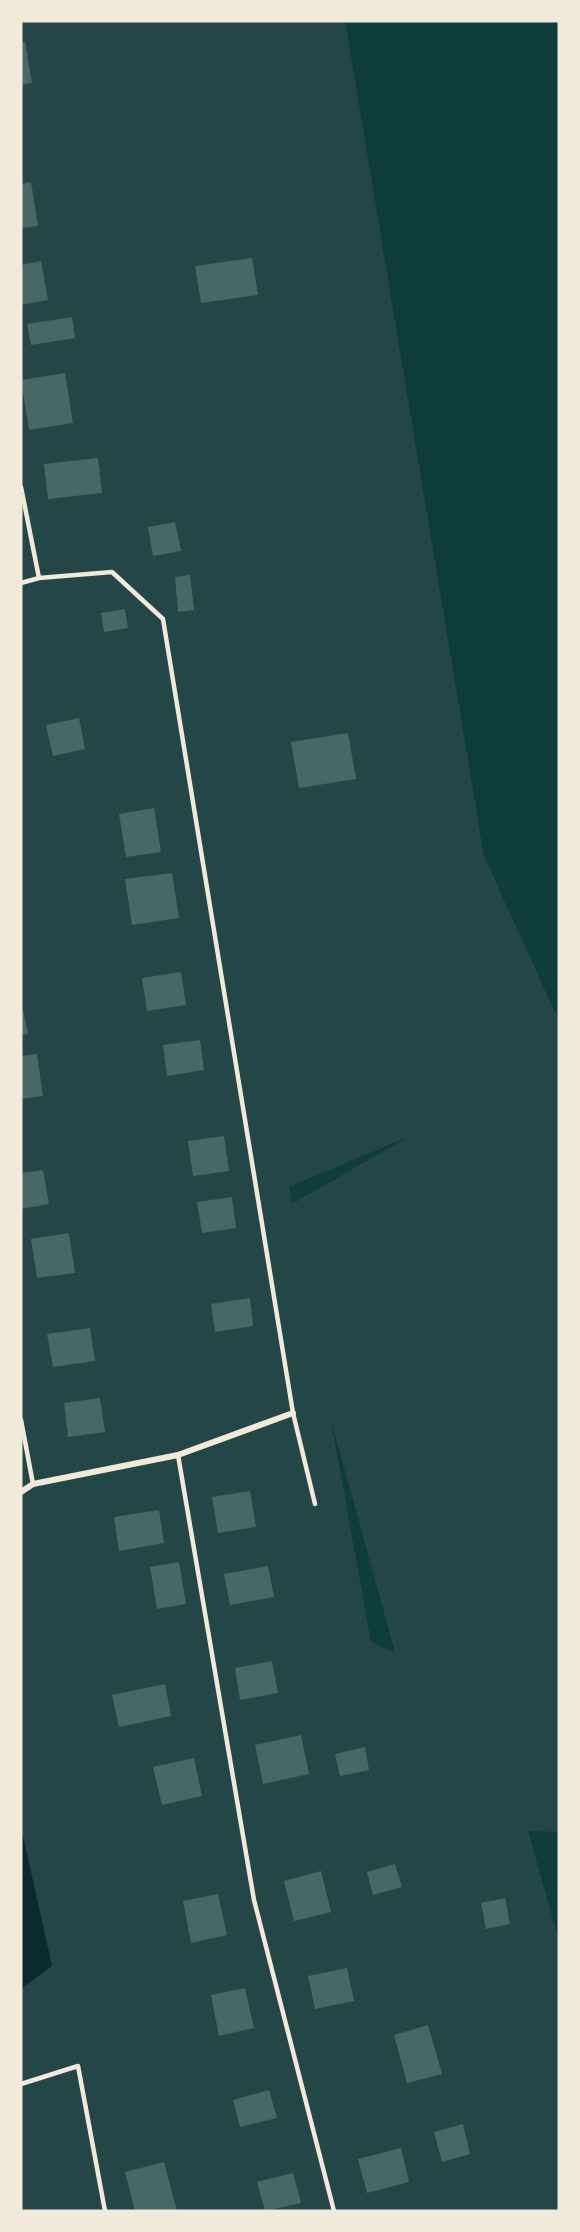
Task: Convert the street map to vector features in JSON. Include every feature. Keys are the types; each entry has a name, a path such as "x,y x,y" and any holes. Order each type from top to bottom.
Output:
{"street":[{"path":"21,1492 33,1484 178,1455 293,1413"}],"lane":[{"path":"21,487 39,578"},
{"path":"21,583 39,578 112,572 163,620 293,1413 315,1503"},
{"path":"21,1420 33,1484"},
{"path":"178,1455 254,1900 334,2211"},
{"path":"21,2084 78,2066 105,2211"}],"shaded area":[{"path":"21,21 345,21 484,856 559,1021 559,1832 528,1831 559,1941 559,2211 21,2211","holes":["403,1140 292,1204 289,1187","331,1420 395,1652 371,1642"]},
{"path":"21,1827 52,1966 21,1989"}],"building":[{"path":"21,42 25,42 32,83 21,85"},
{"path":"31,182 38,226 21,228 21,184"},
{"path":"252,258 258,295 201,303 195,266"},
{"path":"41,261 48,300 21,305 21,265"},
{"path":"72,317 75,338 31,345 27,324"},
{"path":"65,373 73,423 29,430 21,380"},
{"path":"98,458 102,493 48,499 44,464"},
{"path":"175,522 181,551 153,556 148,527"},
{"path":"190,575 194,610 178,612 175,577"},
{"path":"125,609 128,628 104,632 101,613"},
{"path":"79,718 85,749 53,756 46,725"},
{"path":"348,733 356,779 299,788 291,742"},
{"path":"154,808 161,852 126,857 119,814"},
{"path":"172,873 179,918 132,925 125,879"},
{"path":"181,972 186,1005 147,1011 142,978"},
{"path":"21,1001 28,1034 21,1035"},
{"path":"200,1040 204,1070 167,1076 163,1045"},
{"path":"37,1054 43,1096 21,1099 21,1056"},
{"path":"224,1136 229,1171 193,1176 188,1141"},
{"path":"43,1170 49,1204 21,1209 21,1173"},
{"path":"232,1197 236,1228 202,1233 197,1202"},
{"path":"69,1233 75,1273 37,1278 31,1239"},
{"path":"250,1298 253,1326 215,1332 211,1304"},
{"path":"90,1328 95,1361 53,1367 47,1334"},
{"path":"100,1398 105,1432 68,1437 64,1403"},
{"path":"250,1491 256,1527 218,1533 212,1497"},
{"path":"159,1510 164,1543 119,1551 114,1517"},
{"path":"179,1562 186,1604 157,1609 150,1567"},
{"path":"268,1566 274,1597 230,1605 224,1574"},
{"path":"272,1661 278,1693 240,1700 235,1668"},
{"path":"165,1684 171,1716 119,1727 112,1695"},
{"path":"301,1735 309,1774 263,1784 255,1745"},
{"path":"365,1747 369,1770 340,1776 335,1754"},
{"path":"194,1758 202,1796 162,1805 153,1767"},
{"path":"395,1864 402,1887 373,1895 367,1872"},
{"path":"321,1871 331,1912 294,1921 284,1881"},
{"path":"218,1894 227,1935 191,1943 183,1901"},
{"path":"505,1898 510,1924 486,1929 481,1903"},
{"path":"347,1968 354,2001 315,2009 308,1976"},
{"path":"245,1988 254,2028 219,2036 211,1995"},
{"path":"428,2025 442,2074 407,2083 394,2035"},
{"path":"269,2090 277,2118 240,2127 233,2100"},
{"path":"463,2124 470,2154 442,2162 434,2132"},
{"path":"401,2148 409,2182 367,2193 358,2159"},
{"path":"164,2162 177,2211 135,2211 125,2172"},
{"path":"293,2173 301,2203 265,2211 257,2182"}]}
